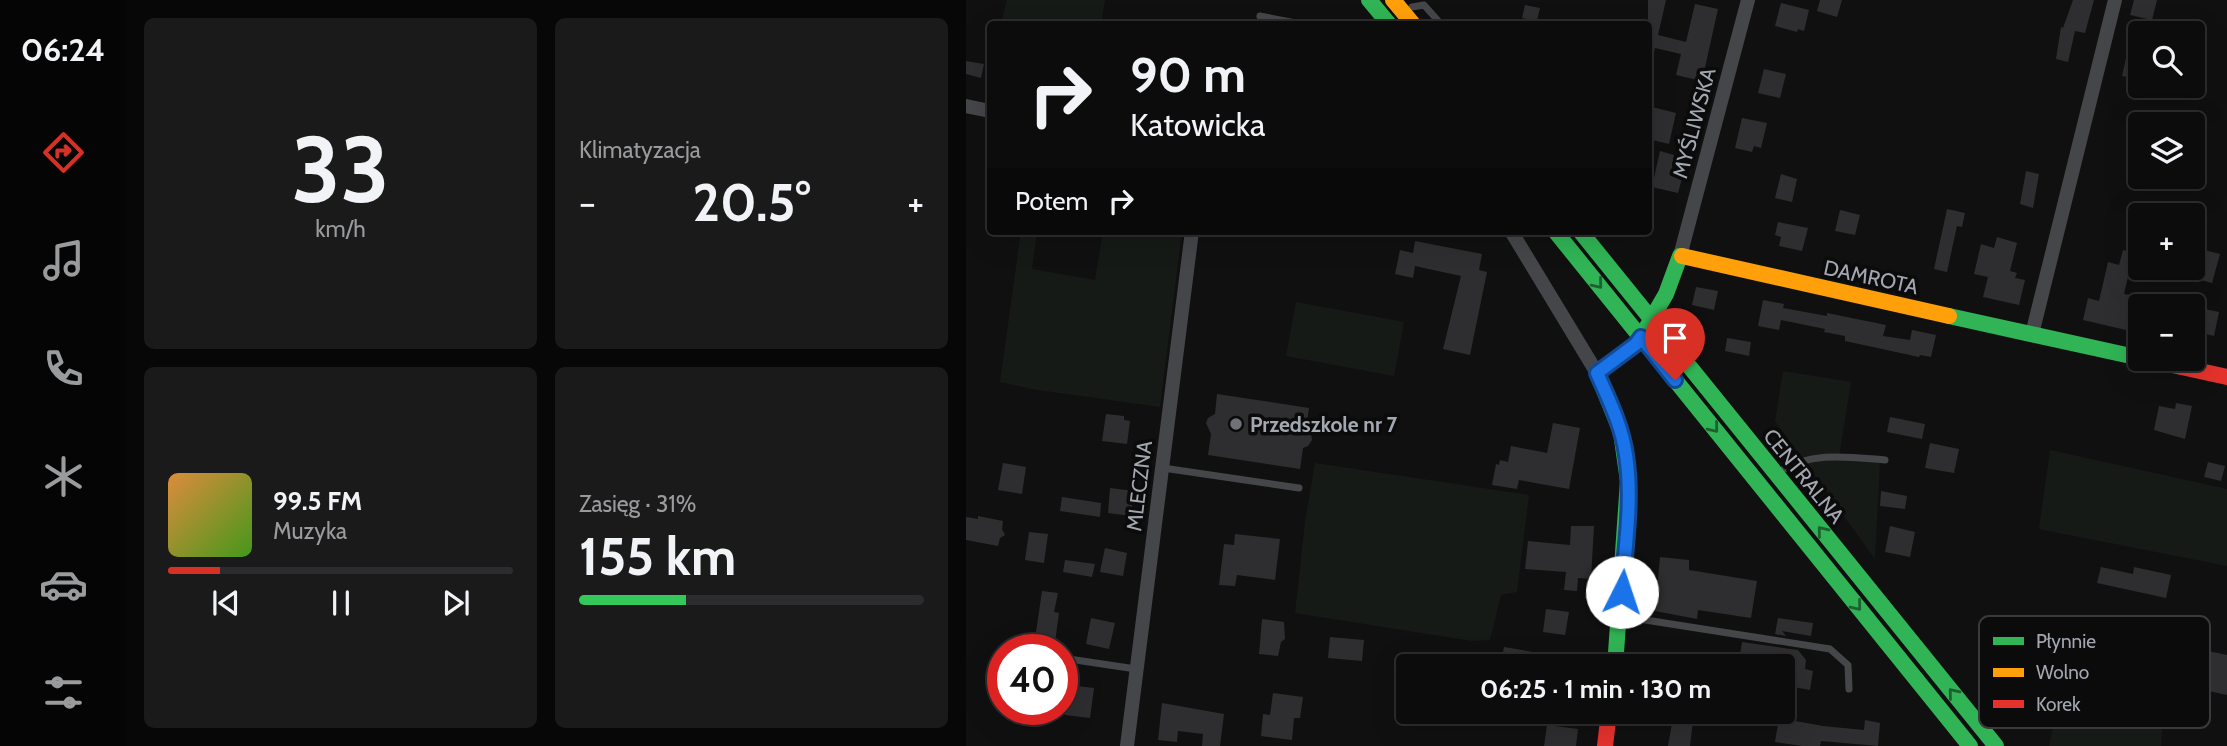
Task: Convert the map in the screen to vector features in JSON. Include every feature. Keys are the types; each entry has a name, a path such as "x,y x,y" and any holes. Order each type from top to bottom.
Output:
{"main road":[{"path":"1369,0 1386,21"},
{"path":"1393,0 1411,11"},
{"name":"CENTRALNA","path":"1558,235 1970,746"},
{"name":"CENTRALNA","path":"1583,235 1979,725"},
{"path":"1616,654 1627,519 1626,455 1614,411 1597,373 1636,344 1666,293 1681,256"},
{"name":"DAMROTA","path":"1681,256 2128,355"},
{"name":"DAMROTA","path":"2200,371 2227,377"},
{"path":"1605,746 1608,724"},
{"name":"CENTRALNA","path":"1981,728 1996,746"}],"street":[{"name":"MYŚLIWSKA","path":"1681,256 1748,0"},
{"path":"2032,334 2115,0"},
{"path":"966,106 987,110"},
{"name":"MLECZNA","path":"1127,746 1192,235"},
{"path":"1513,235 1597,373"}],"lane":[{"path":"1411,11 1424,5 1438,21"},
{"path":"1260,16 1286,21"},
{"path":"1776,474 1789,465 1833,456 1885,460"},
{"path":"1163,468 1299,488"},
{"path":"1620,616 1830,649 1848,665 1849,689"},
{"path":"1078,661 1137,669"}],"shaded area":[{"path":"1007,0 1105,0 1102,21 1002,21"},
{"path":"1020,235 1036,235 1032,269 1095,280 1102,235 1182,235 1160,407 1031,389 1000,382"},
{"path":"1296,302 1404,322 1394,376 1286,356"},
{"path":"1783,371 1851,382 1839,457 1880,461 1875,559 1775,421"},
{"path":"2050,450 2227,489 2227,566 2039,529"},
{"path":"1315,463 1529,495 1517,592 1501,595 1490,640 1472,641 1295,613 1305,522"},
{"path":"2053,728 2162,728 2161,746 2049,746"}],"building":[{"path":"1648,0 1666,0 1658,35 1686,42 1695,4 1718,9 1702,81 1676,75 1681,54 1655,48 1652,52 1652,21 1648,21"},
{"path":"1820,0 1842,0 1837,17 1817,11"},
{"path":"2073,0 2094,0 2085,33 2075,31 2068,62 2056,59 2061,27 2063,28"},
{"path":"2134,0 2157,0 2152,20 2130,15"},
{"path":"1781,3 1809,10 1804,31 1798,29 1797,32 1775,26"},
{"path":"1525,5 1540,8 1537,21 1522,18"},
{"path":"2127,54 2128,54 2128,77 2122,76"},
{"path":"966,61 984,64 981,78 966,74"},
{"path":"1764,69 1786,74 1780,98 1758,93"},
{"path":"1652,107 1676,113 1669,144 1652,140"},
{"path":"1742,118 1767,123 1761,148 1754,146 1752,152 1735,148"},
{"path":"1660,151 1674,155 1672,168 1684,171 1678,193 1652,187"},
{"path":"2026,171 2039,174 2033,208 2020,204"},
{"path":"1781,174 1797,179 1792,202 1775,198"},
{"path":"1947,209 1965,213 1962,227 1957,226 1947,272 1934,269"},
{"path":"1840,210 1860,215 1855,235 1835,231"},
{"path":"1778,222 1808,228 1802,251 1779,246 1781,237 1775,235"},
{"path":"1997,237 2017,243 2010,271 2017,273 2015,278 2025,280 2019,305 1983,297 1988,277 1974,274 1981,244 1994,248"},
{"path":"1415,241 1482,254 1479,270 1487,272 1470,355 1443,349 1461,276 1415,266 1413,278 1395,274 1400,250 1413,253"},
{"path":"2123,250 2128,251 2128,267 2123,266 2128,267 2124,294 2128,295 2126,330 2083,320 2088,298 2099,301 2108,262 2119,265"},
{"path":"2205,250 2220,254 2212,283 2201,280 2205,280"},
{"path":"1696,287 1718,291 1714,310 1692,305"},
{"path":"1763,300 1784,304 1783,308 1827,316 1827,313 1886,325 1883,336 1910,340 1912,330 1936,335 1931,357 1919,357 1845,341 1845,336 1824,332 1825,329 1781,320 1779,330 1758,326"},
{"path":"2205,309 2219,312 2214,336 2205,334"},
{"path":"1727,338 1751,342 1749,356 1725,351"},
{"path":"1217,394 1309,408 1306,429 1311,433 1312,440 1303,448 1300,469 1208,455 1211,434 1206,423 1208,418 1215,414"},
{"path":"2176,403 2192,406 2185,439 2154,430 2159,406 2175,409"},
{"path":"1106,414 1124,416 1124,420 1130,421 1127,444 1102,441"},
{"path":"1890,417 1925,424 1922,439 1887,432"},
{"path":"1553,423 1580,428 1569,489 1519,480 1517,489 1492,485 1496,464 1499,465 1500,460 1508,462 1511,446 1547,453"},
{"path":"1930,443 1959,449 1954,473 1925,468"},
{"path":"2208,462 2225,466 2221,481 2204,477"},
{"path":"1003,463 1026,467 1022,494 998,490"},
{"path":"1110,488 1134,491 1131,516 1108,513"},
{"path":"1881,491 1907,496 1905,509 1880,506"},
{"path":"1062,497 1101,503 1100,517 1060,511"},
{"path":"978,516 1003,521 1002,529 1005,535 1000,538 998,546 966,540 966,517 978,519"},
{"path":"1571,526 1594,526 1591,579 1578,578 1577,591 1564,590 1566,572 1525,569 1528,541 1570,545"},
{"path":"1890,526 1915,532 1910,557 1885,552"},
{"path":"1029,532 1048,534 1044,563 1025,560"},
{"path":"1235,534 1280,539 1275,580 1237,575 1235,586 1219,585 1224,544 1234,545"},
{"path":"1105,548 1127,553 1123,576 1100,572"},
{"path":"1660,557 1689,560 1689,570 1757,581 1751,618 1698,610 1697,619 1655,611"},
{"path":"1065,560 1095,564 1092,577 1063,572"},
{"path":"2101,567 2133,574 2134,567 2171,575 2166,598 2097,583"},
{"path":"1042,591 1058,593 1054,612 1059,613 1056,634 1036,634"},
{"path":"1546,609 1569,612 1565,635 1543,632"},
{"path":"1091,618 1115,623 1109,649 1086,644"},
{"path":"1778,618 1813,623 1811,636 1782,631 1786,636 1775,634"},
{"path":"1262,619 1284,622 1285,639 1281,642 1278,656 1259,654"},
{"path":"1330,637 1364,640 1362,661 1328,658"},
{"path":"1742,642 1798,650 1806,660 1805,669 1813,671 1810,690 1795,687 1795,654 1740,654"},
{"path":"1504,647 1533,652 1533,654 1503,654"},
{"path":"2210,651 2227,655 2227,695 2210,691"},
{"path":"1078,686 1094,688 1090,718 1078,717"},
{"path":"1273,693 1303,697 1300,718 1294,718 1292,740 1261,736 1263,714 1270,715"},
{"path":"1162,703 1224,714 1220,746 1202,746 1203,734 1178,731 1177,742 1158,740"},
{"path":"1865,720 1880,723 1878,746 1821,741 1820,746 1802,746 1775,742 1778,724 1795,724 1795,721 1864,730"},
{"path":"1672,724 1693,724 1690,746 1668,746"},
{"path":"1547,725 1578,729 1576,746 1544,746"}],"traffic: fast":[{"path":"1369,0 1386,21"},
{"path":"1558,235 1970,746"},
{"path":"1583,235 1979,725"},
{"path":"1616,654 1628,481 1621,432 1597,373 1636,344 1666,294 1682,256"},
{"path":"1949,316 2128,355"},
{"path":"1981,728 1996,746"}],"traffic: slow":[{"path":"1393,0 1410,21"},
{"path":"1682,256 1949,316"}],"traffic: jam":[{"path":"2200,371 2227,377"},
{"path":"1605,746 1608,724"}],"place":[{"name":"Przedszkole nr 7","path":"1236,424"}],"route":[{"path":"1622,592 1627,519 1626,455 1614,411 1597,373 1636,344 1641,337 1675,380"}]}
